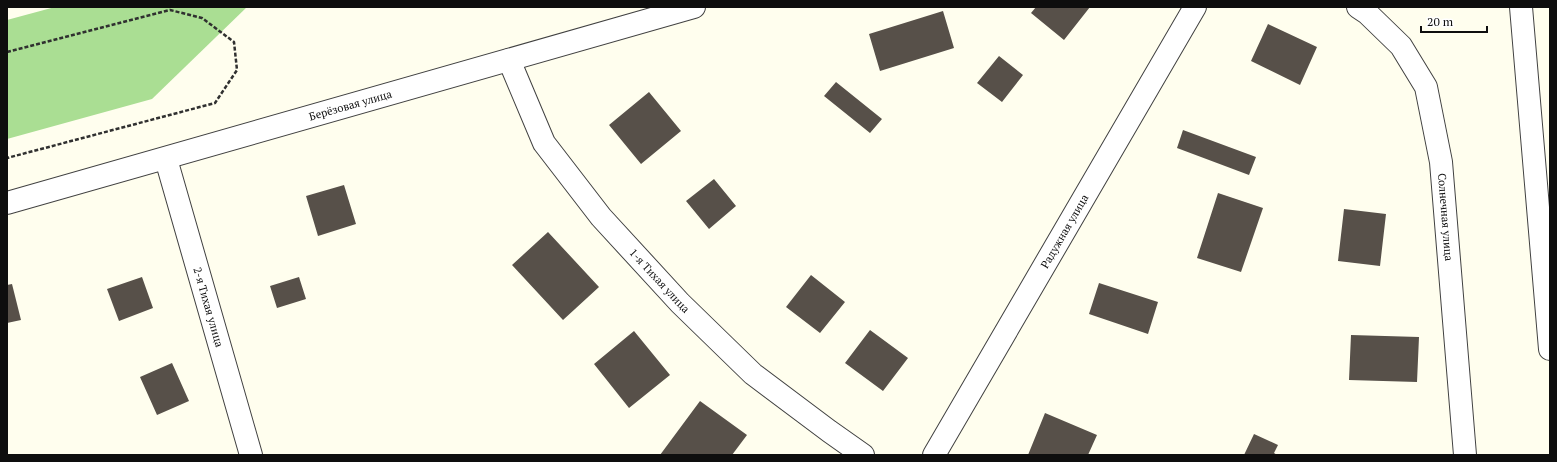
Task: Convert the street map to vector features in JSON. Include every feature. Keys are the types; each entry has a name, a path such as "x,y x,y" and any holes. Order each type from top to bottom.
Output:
{"street":[{"name":"Берёзовая улица","path":"7,203 166,159 694,7"},
{"name":"Радужная улица","path":"934,455 1195,7"},
{"name":"Солнечная улица","path":"1358,7 1367,13 1401,46 1426,87 1441,162 1466,455"},
{"path":"1521,7 1550,349"},
{"name":"1-я Тихая улица","path":"509,60 544,143 601,217 680,303 753,374 863,455"},
{"name":"2-я Тихая улица","path":"166,159 250,455"}],"path":[{"path":"7,52 170,10 202,18 234,42 237,70 215,103 7,158"}],"green space":[{"path":"55,7 247,7 152,99 7,139 7,20"}],"building":[{"path":"1036,7 1090,7 1064,40 1031,13"},
{"path":"943,11 954,48 880,71 869,34"},
{"path":"1268,24 1317,47 1300,85 1251,61"},
{"path":"999,56 1023,75 1002,102 977,83"},
{"path":"836,82 882,119 870,133 824,96"},
{"path":"649,92 681,131 641,164 609,125"},
{"path":"1183,130 1256,157 1249,175 1177,148"},
{"path":"714,179 736,206 709,229 686,201"},
{"path":"344,185 356,224 318,236 306,196"},
{"path":"1218,193 1263,208 1241,272 1197,258"},
{"path":"1344,209 1386,214 1380,266 1338,261"},
{"path":"548,232 599,287 563,320 512,265"},
{"path":"811,275 845,302 820,333 786,307"},
{"path":"142,277 153,308 119,321 107,289"},
{"path":"299,277 306,299 277,308 270,286"},
{"path":"1099,283 1158,302 1148,334 1089,314"},
{"path":"12,284 21,320 7,323 7,285"},
{"path":"870,330 908,358 883,391 845,363"},
{"path":"634,331 670,375 629,408 594,364"},
{"path":"1351,335 1419,337 1417,382 1349,380"},
{"path":"172,363 189,401 157,415 140,377"},
{"path":"700,401 747,435 732,455 660,455"},
{"path":"1045,413 1097,435 1088,455 1028,455"},
{"path":"1254,434 1278,445 1274,453 1277,455 1244,455"}]}
